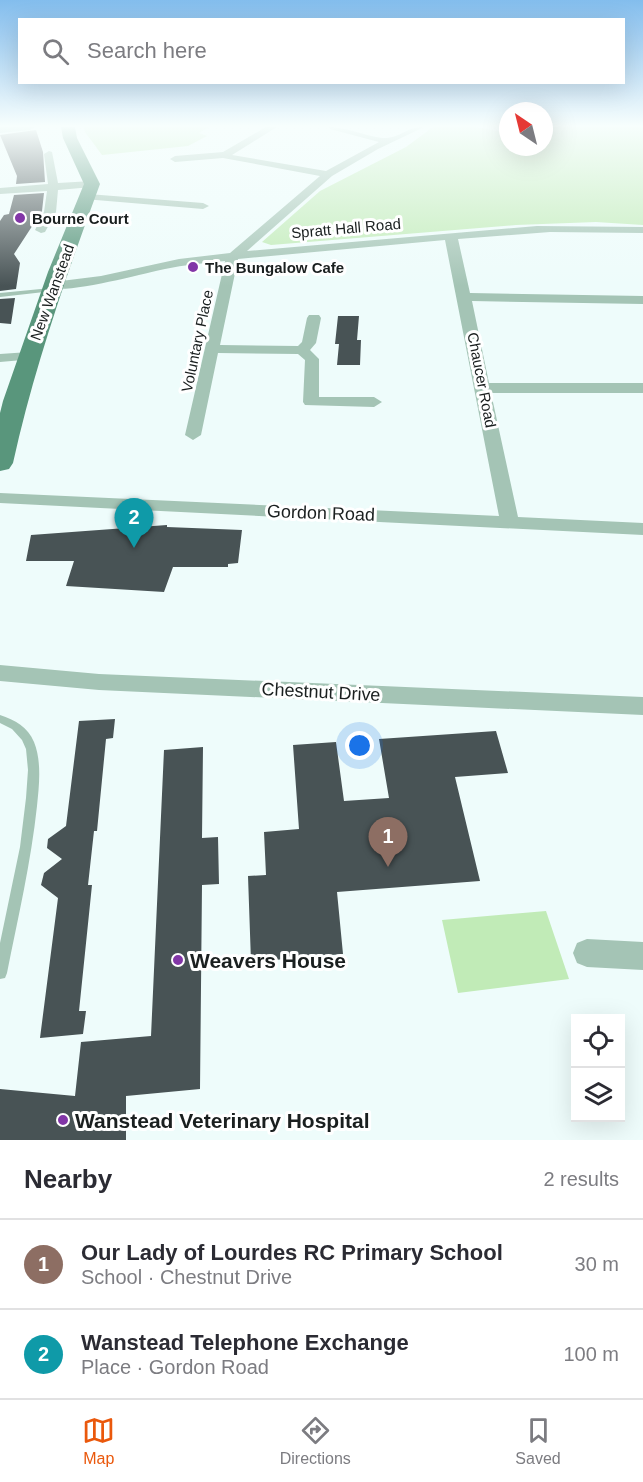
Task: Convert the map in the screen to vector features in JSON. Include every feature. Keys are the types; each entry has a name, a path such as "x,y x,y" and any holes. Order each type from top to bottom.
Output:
{"main road":[{"path":"88,180 90,191"},
{"name":"New Wanstead","path":"0,463 11,401 90,191"}],"street":[{"path":"41,230 50,212 53,180"},
{"path":"235,255 321,180"},
{"path":"0,191 51,188 202,206"},
{"name":"Spratt Hall Road","path":"52,288 175,264 260,251 581,227 643,230"},
{"name":"Chaucer Road","path":"450,238 453,241 466,297 510,524"},
{"name":"Voluntary Place","path":"193,435 231,260 235,255"},
{"path":"466,297 643,300"},
{"path":"302,350 309,343 314,318"},
{"path":"213,349 302,350 312,359 311,402 374,402"},
{"path":"0,358 29,356"},
{"path":"483,388 643,388"},
{"name":"Gordon Road","path":"0,498 643,529"},
{"name":"Chestnut Drive","path":"0,673 99,682 643,706"},
{"path":"587,952 643,956"}],"lane":[{"path":"0,295 52,288"},
{"path":"0,719 14,723 25,734 31,749 33,778 27,849 0,973"}],"green space":[{"path":"341,180 643,180 643,225 596,222 516,225 271,245 262,242 320,191"},
{"path":"546,911 569,979 458,993 442,920"}],"building":[{"path":"16,180 45,180 45,182 16,184"},
{"name":"Bourne Court","path":"44,193 42,211 14,254 20,263 16,289 0,291 0,221 4,215 9,214 14,195"},
{"path":"15,298 11,324 0,323 0,299"},
{"path":"338,316 359,316 357,340 361,340 360,365 337,365 339,344 335,344"},
{"path":"167,525 167,527 242,530 238,563 228,564 228,567 173,567 164,592 66,586 74,561 26,561 31,535"},
{"path":"115,719 113,738 106,739 97,831 94,831 88,885 92,885 79,1011 86,1011 83,1034 40,1038 58,898 41,885 44,873 62,859 47,848 48,839 66,826 79,721"},
{"path":"496,731 508,773 455,777 480,881 337,892 343,954 251,962 248,876 266,875 264,832 299,829 293,745 336,742 344,801 389,798 379,739"},
{"name":"Weavers House","path":"203,747 202,838 218,837 219,884 202,885 200,1089 126,1096 126,1140 0,1140 0,1089 75,1096 81,1042 151,1036 164,750"}],"place":[{"name":"Bourne Court","path":"20,218"},
{"name":"The Bungalow Cafe","path":"193,267"},
{"name":"Wanstead Telephone Exchange","path":"134,548"},
{"name":"Our Lady of Lourdes RC Primary School","path":"388,867"},
{"name":"Weavers House","path":"178,960"},
{"name":"Wanstead Veterinary Hospital","path":"63,1120"}]}
